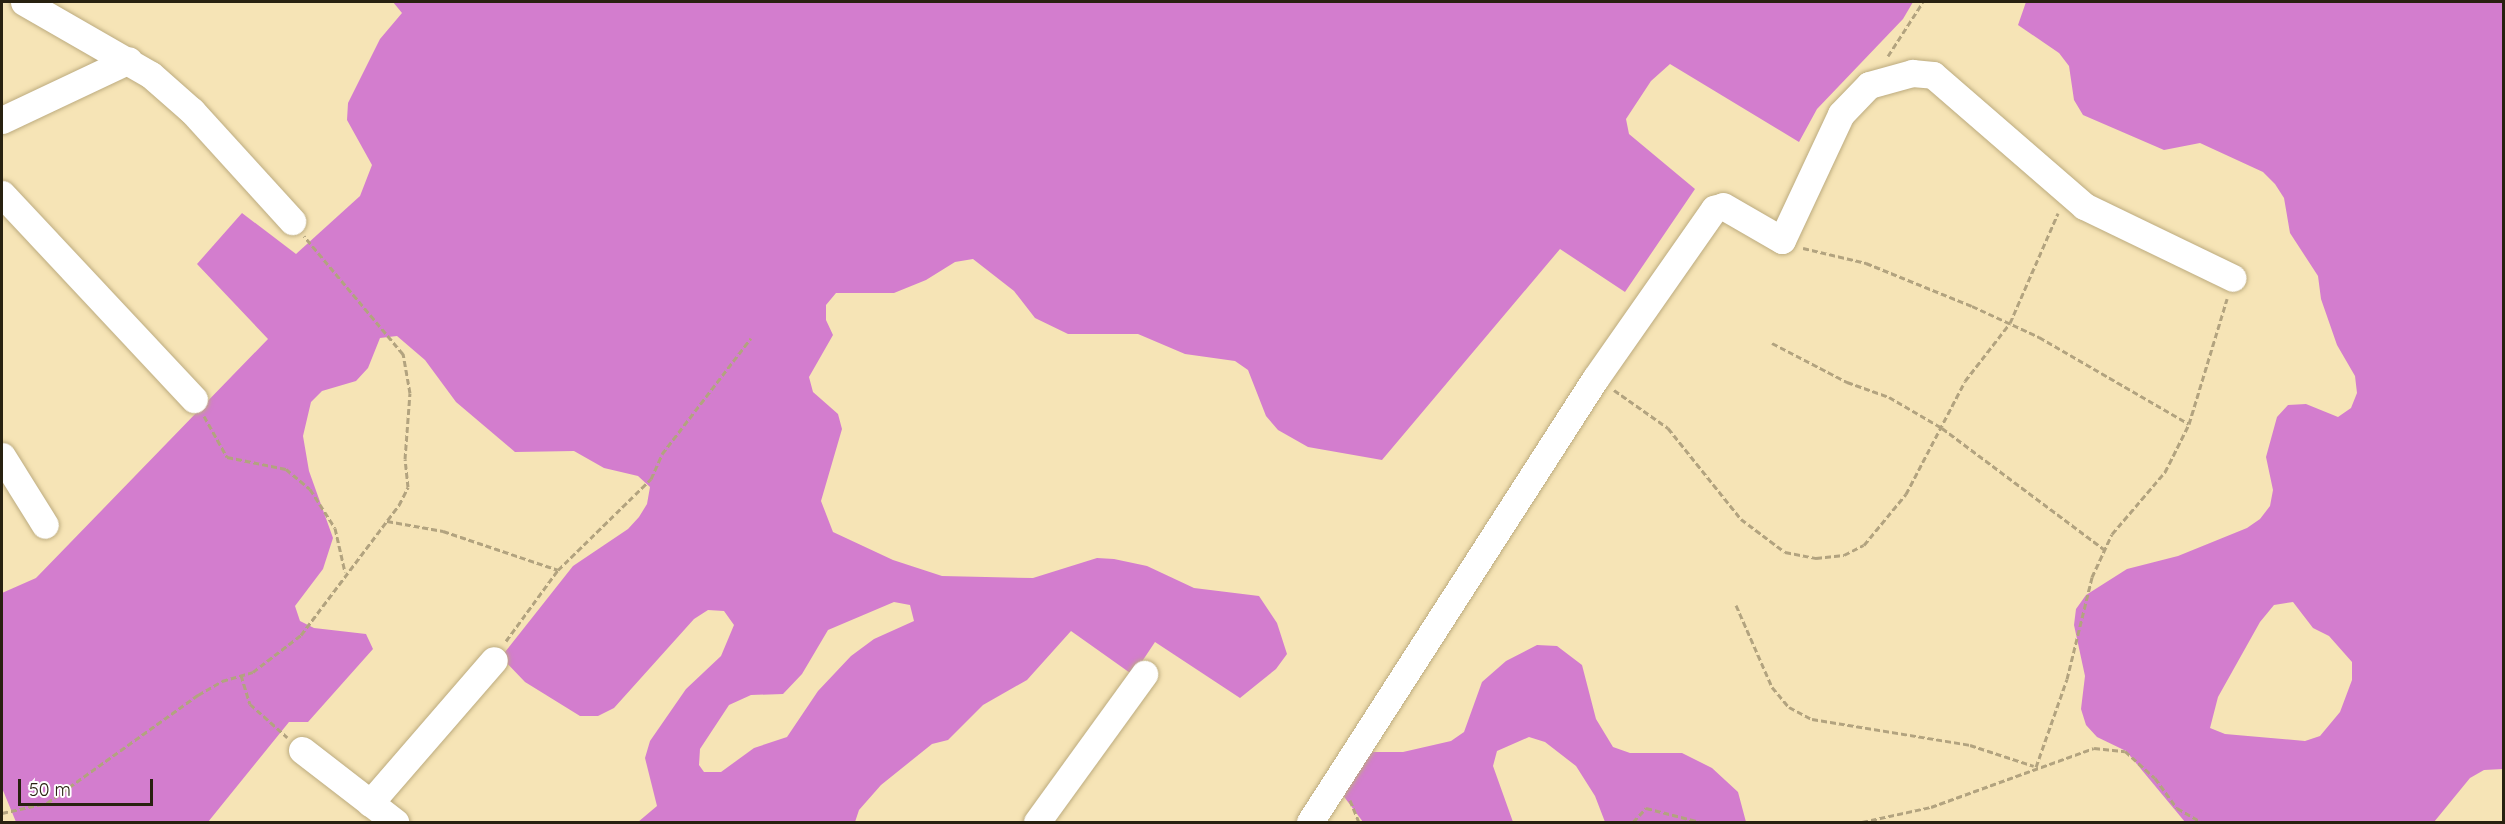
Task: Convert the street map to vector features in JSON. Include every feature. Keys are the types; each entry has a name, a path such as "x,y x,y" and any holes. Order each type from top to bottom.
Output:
{"street":[{"path":"24,2 129,60 192,111 292,221"},
{"path":"2,120 129,60"},
{"path":"1310,822 1595,379 1714,209 1723,206 1782,240 1841,114 1869,85 1912,73 1933,75 1948,84 2066,192 2125,228 2234,278"},
{"path":"2,194 194,399"},
{"path":"2,456 45,525"},
{"path":"370,803 494,660"},
{"path":"1037,822 1144,674"},
{"path":"302,750 395,822"}],"path":[{"path":"1887,57 1923,2"},
{"path":"1595,379 1649,411 1668,428 1741,519 1785,552 1816,558 1844,555 1864,545 1906,494 1965,381 2010,323 2066,192"},
{"path":"2,813 47,803 198,695 241,675 253,672 301,635 387,521 408,487 405,459 410,393 403,354 292,221"},
{"path":"1782,240 1818,254 1866,263 2010,323 2189,424"},
{"path":"2036,767 2067,679 2092,578 2112,534 2165,471 2189,424 2234,278"},
{"path":"494,660 558,570 651,479 662,454 751,338"},
{"path":"1772,343 1847,381 1889,397 1942,428 2105,550"},
{"path":"194,399 227,457 286,468 310,489 335,528 346,573"},
{"path":"387,521 443,531 558,570"},
{"path":"1736,605 1772,687 1797,711 1812,719 1854,728 1970,746 2036,767"},
{"path":"241,675 250,704 261,718 302,750"},
{"path":"1862,822 1931,807 2036,767 2094,748 2125,751 2155,778 2177,808 2201,822"},
{"path":"1633,822 1646,808 1700,822"}],"shaded area":[{"path":"393,2 1913,2 1903,19 1817,109 1799,142 1670,64 1651,81 1626,119 1629,134 1695,189 1625,292 1560,249 1382,460 1308,447 1278,430 1266,416 1248,370 1235,361 1185,354 1138,334 1068,334 1035,318 1014,291 973,259 955,262 926,280 894,293 836,293 826,305 826,320 833,335 809,377 813,392 838,414 842,429 821,501 833,532 893,560 942,576 1033,578 1097,558 1114,559 1147,566 1194,588 1259,596 1277,623 1287,654 1276,669 1240,698 1155,642 1133,675 1071,631 1027,680 983,705 948,740 932,744 881,785 859,810 855,822 638,822 657,806 645,758 650,741 686,689 721,656 734,625 724,611 708,610 694,619 614,708 598,716 580,716 525,682 501,657 573,566 628,529 639,517 647,504 650,487 638,476 604,468 574,451 515,452 456,402 425,360 397,336 380,338 368,368 356,381 322,391 311,402 303,436 309,471 333,538 323,569 295,606 300,621 314,628 366,634 373,649 308,722 289,722 208,822 16,822 2,788 2,593 36,578 268,339 197,264 242,213 296,254 360,196 372,165 347,120 348,103 380,39 402,13","holes":["894,602 910,605 914,621 874,639 851,656 818,691 787,737 754,748 721,772 704,772 699,765 700,749 729,705 751,695 783,694 802,674 828,630"]},
{"path":"2026,2 2503,2 2503,769 2484,770 2470,778 2434,822 2185,822 2126,751 2097,737 2086,725 2081,709 2085,676 2074,625 2076,609 2086,595 2127,569 2178,556 2247,528 2260,519 2270,506 2273,490 2266,457 2277,417 2288,405 2306,404 2338,417 2351,408 2357,393 2355,376 2337,345 2321,299 2318,276 2290,233 2284,198 2275,184 2263,172 2200,143 2164,150 2083,115 2074,100 2069,66 2059,53 2018,25","holes":["2293,602 2313,628 2329,636 2352,662 2352,680 2340,712 2320,736 2305,741 2225,734 2210,728 2218,697 2260,622 2274,605"]},
{"path":"1537,645 1557,646 1582,665 1596,719 1613,747 1630,753 1682,753 1712,768 1738,792 1746,822 1605,822 1595,796 1576,766 1545,742 1529,737 1497,751 1493,766 1513,822 1363,822 1342,794 1367,752 1403,752 1451,741 1464,732 1482,682 1506,661"}]}
